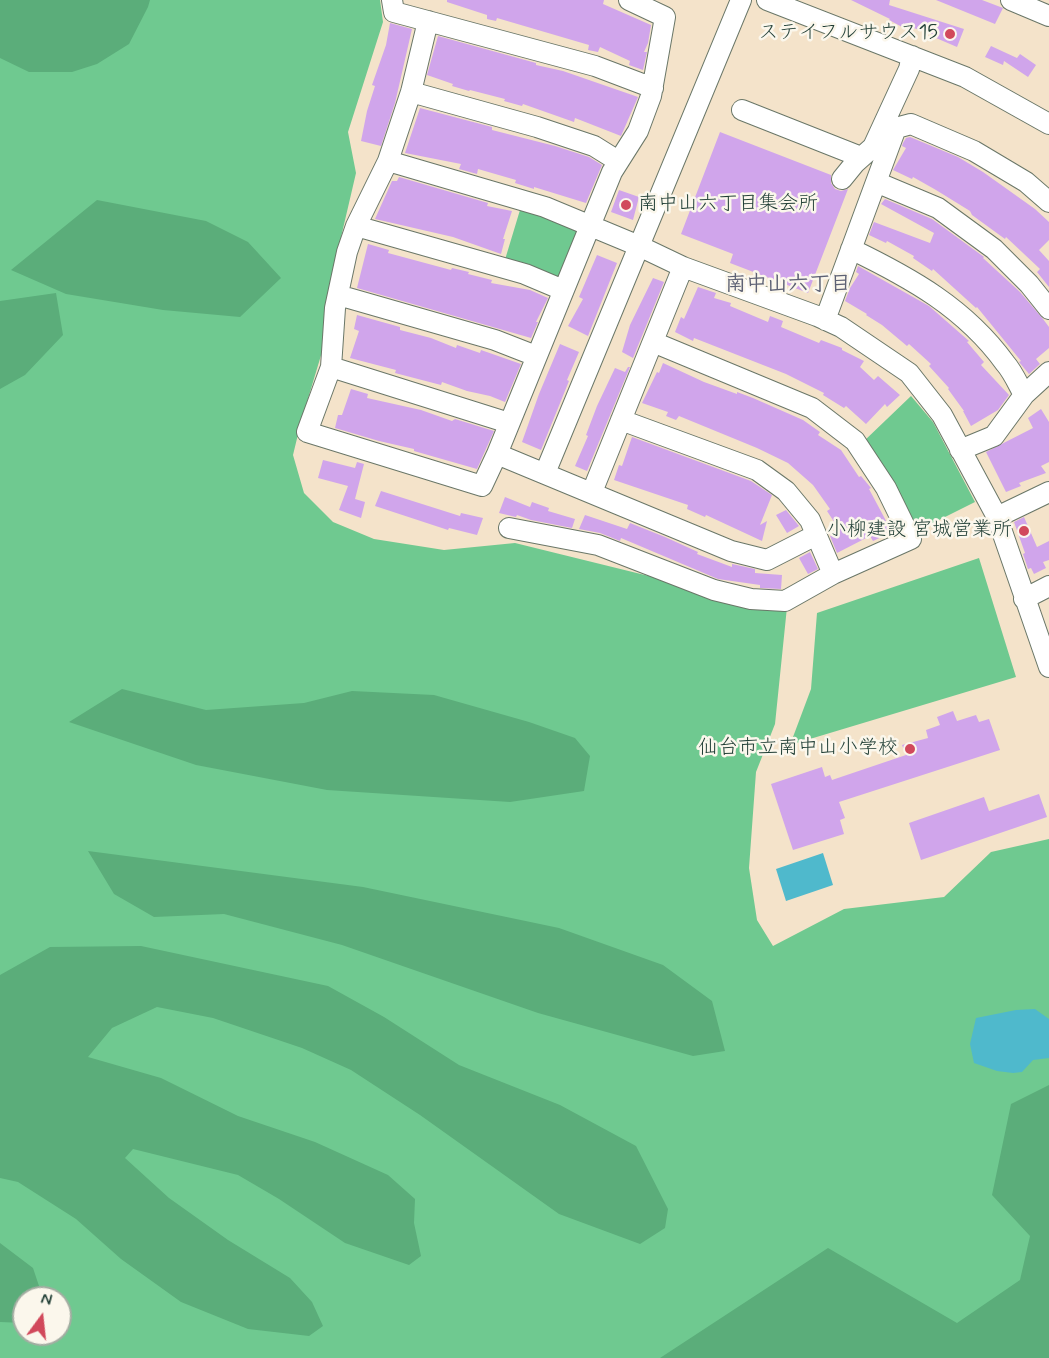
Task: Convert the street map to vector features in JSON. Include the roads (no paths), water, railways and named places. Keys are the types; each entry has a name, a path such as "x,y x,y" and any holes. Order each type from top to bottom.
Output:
{"street":[{"path":"392,0 394,12 595,66 653,88"},
{"path":"428,21 411,92 388,161 356,226 347,252 335,308 331,367 307,432 482,486 612,172 638,131 653,88 665,17 629,0"},
{"path":"545,473 741,0"},
{"path":"767,0 965,76 1049,124"},
{"path":"1011,0 1049,16"},
{"path":"842,179 873,147 909,69 912,56"},
{"path":"411,92 546,130 594,146 618,161"},
{"path":"742,110 861,158"},
{"path":"825,320 896,128 911,124 974,151 1026,182 1049,202"},
{"path":"388,161 545,207 683,267 825,320 841,327 909,373 942,415 997,517 1049,667"},
{"path":"876,182 938,208 994,249 1029,284 1049,309"},
{"path":"356,226 525,274 563,290"},
{"path":"851,249 898,272 941,298 976,330 1006,363 1024,395"},
{"path":"592,492 683,267"},
{"path":"338,296 495,340 536,356"},
{"path":"508,528 598,545 714,590 751,599 785,601 833,574 911,539 886,488 855,441 812,408 652,342"},
{"path":"331,367 509,423"},
{"path":"960,450 994,436 1024,395 1049,372"},
{"path":"621,420 757,470 786,491 810,520 833,574"},
{"path":"497,454 731,551 767,560 816,535"},
{"path":"997,517 1049,492"},
{"path":"1024,599 1049,586"}],"water":[{"path":"823,853 833,885 786,901 776,869"},
{"path":"1035,1009 1049,1019 1049,1058 1033,1060 1022,1072 1013,1073 997,1071 974,1063 970,1044 976,1018 1016,1010"}],"place":[{"name":"ステイフルサウス15","path":"950,34"},
{"name":"南中山六丁目集会所","path":"626,205"},
{"name":"小柳建設 宮城営業所","path":"1024,531"},
{"name":"仙台市立南中山小学校","path":"910,749"}],"district":[{"name":"南中山六丁目","path":"788,286"}]}
